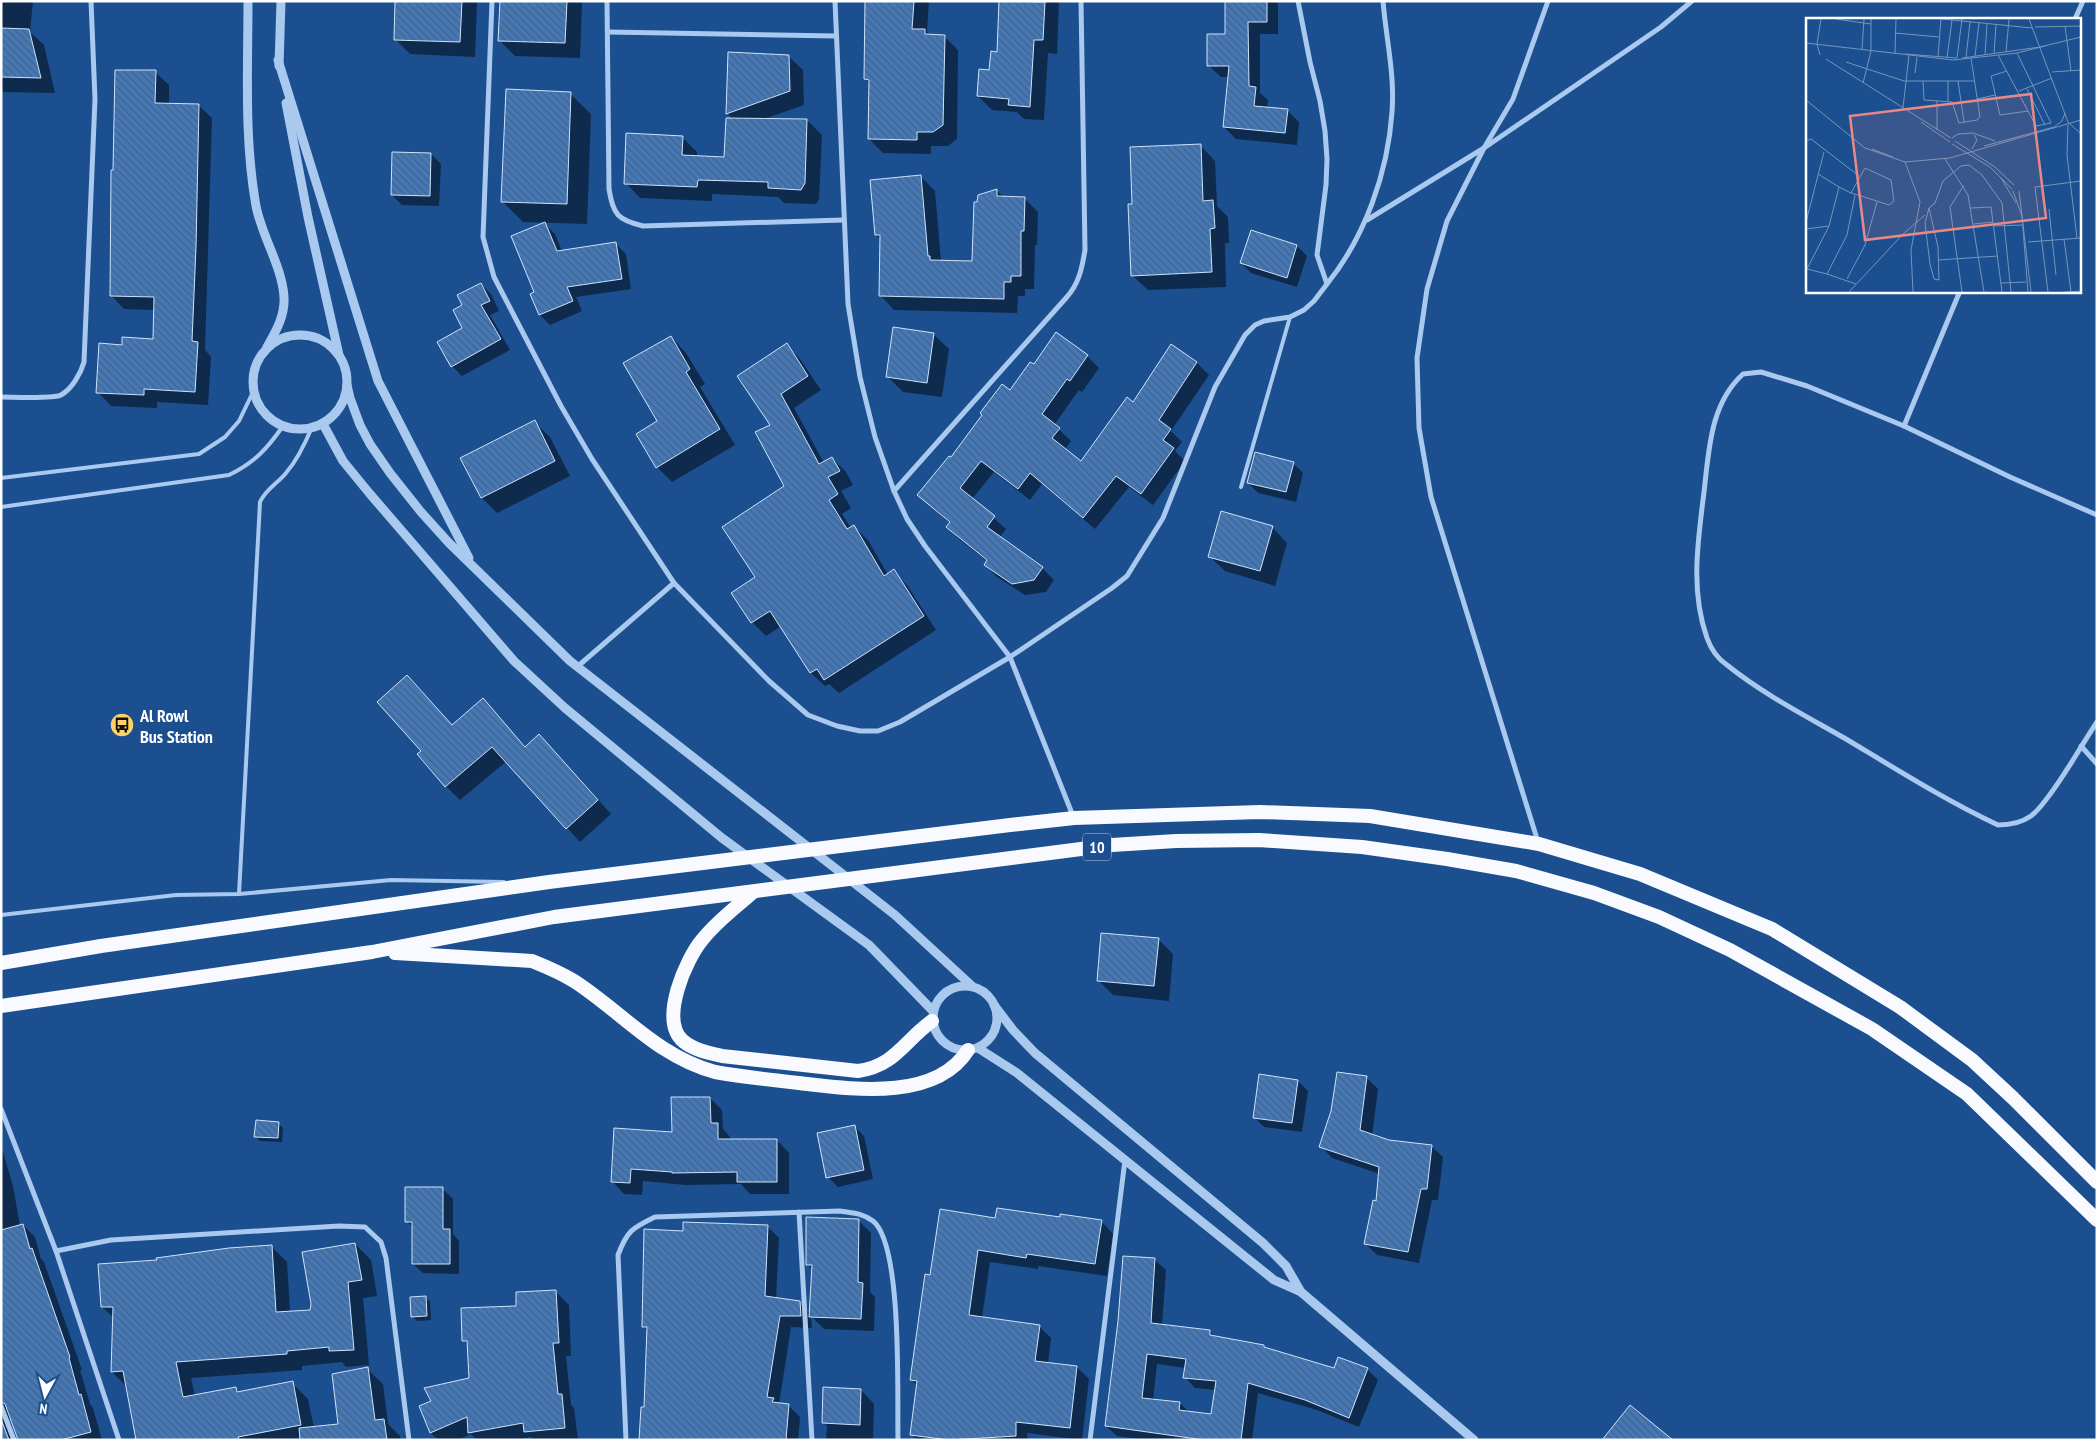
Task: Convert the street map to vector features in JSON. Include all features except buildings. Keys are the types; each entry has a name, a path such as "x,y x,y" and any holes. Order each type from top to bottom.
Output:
{"highway":[{"name":"10","path":"1,963 101,946 549,882 1074,818 1260,812 1370,816 1539,844 1640,874 1772,929 1900,1007 1972,1060 2097,1182"},
{"name":"10","path":"1,1006 372,952 554,917 1112,845 1176,841 1259,840 1362,847 1447,858 1516,871 1594,893 1659,917 1730,950 1872,1029 1967,1094 2097,1220"},
{"path":"752,892 701,940 686,968 676,994 673,1019 676,1031 683,1040 700,1050 722,1056 858,1071 884,1064 933,1016"},
{"path":"372,952 532,961 552,969 574,982 666,1052 695,1067 715,1072 856,1090 888,1089 914,1084 942,1074 973,1049"}],"street":[{"path":"1,397 60,396 69,388 81,372 84,362 95,99 91,1"},
{"path":"248,1 249,151 257,208 284,297 283,313 278,328 257,360 252,376 253,392 259,406 269,418 283,426 298,429 323,424 337,412 344,399 347,385"},
{"path":"281,1 278,60 308,217 339,355"},
{"path":"492,1 482,237 494,277 570,421 627,514 674,583 769,682 808,715 838,726 860,731 878,731 916,713 1010,657 1127,576 1163,518 1215,387 1245,335 1255,325 1264,321 1290,317 1304,310 1314,301 1344,263 1367,220 1384,162 1392,111 1390,56 1383,1"},
{"path":"607,1 610,190 612,207 625,222 643,226 843,220"},
{"path":"835,1 848,304 860,377 875,437 894,491 907,519 925,546 1010,657 1074,818"},
{"path":"894,491 1066,298 1077,282 1085,250 1082,1"},
{"path":"1298,1 1325,131 1326,185 1317,256 1327,284"},
{"path":"1539,844 1431,498 1419,428 1417,358 1426,289 1446,221 1512,99 1548,1"},
{"path":"1367,220 1484,148 1661,27 1692,1"},
{"path":"2075,18 2083,1"},
{"path":"608,32 836,36"},
{"path":"278,60 378,381 473,566"},
{"path":"1904,426 1960,292"},
{"path":"267,347 281,338 297,334 313,336 328,343 343,362 350,398 360,425 390,474 420,512 473,566 577,667 895,915 972,986 989,996 1013,1030 1036,1053 1263,1243 1286,1266 1301,1292"},
{"path":"2097,514 2010,477 1904,426 1808,386 1761,372 1743,374 1732,383 1718,408 1714,425 1697,546 1696,589 1708,639 1717,656 1757,686 1935,794 1998,824 2007,825 2031,816 2044,802 2072,764 2097,722"},
{"path":"323,424 343,461 514,661 565,708 722,838 869,946 933,1016 940,1039 948,1046 958,1050 973,1049 986,1042 995,1030 997,1015 994,1005"},
{"path":"577,667 674,583"},
{"path":"2081,746 2097,764"},
{"path":"933,1016 936,1002 952,988 972,986"},
{"path":"973,1049 1017,1073 1274,1280 1301,1292 1474,1440"},
{"path":"1,1109 56,1251 119,1440"},
{"path":"1090,1440 1125,1160"},
{"path":"626,1440 618,1255 624,1239 636,1226 655,1217 840,1211 861,1214 874,1222 882,1235 890,1258 895,1302 898,1440"},
{"path":"799,1212 812,1440"},
{"path":"56,1251 111,1240 340,1226 364,1227 381,1242 386,1258 409,1440"},
{"path":"1,1406 14,1440"}],"lane":[{"path":"1240,487 1290,317"},
{"path":"1,478 198,454 225,436 239,421 253,392"},
{"path":"1,507 229,475 244,468 262,454 283,426"},
{"path":"239,894 258,512 264,494 279,481 294,463 303,449 312,427"},
{"path":"1,915 176,895 239,894 391,880 549,882"}],"place":[{"name":"Al Rowl Bus Station","path":"122,725"}]}
